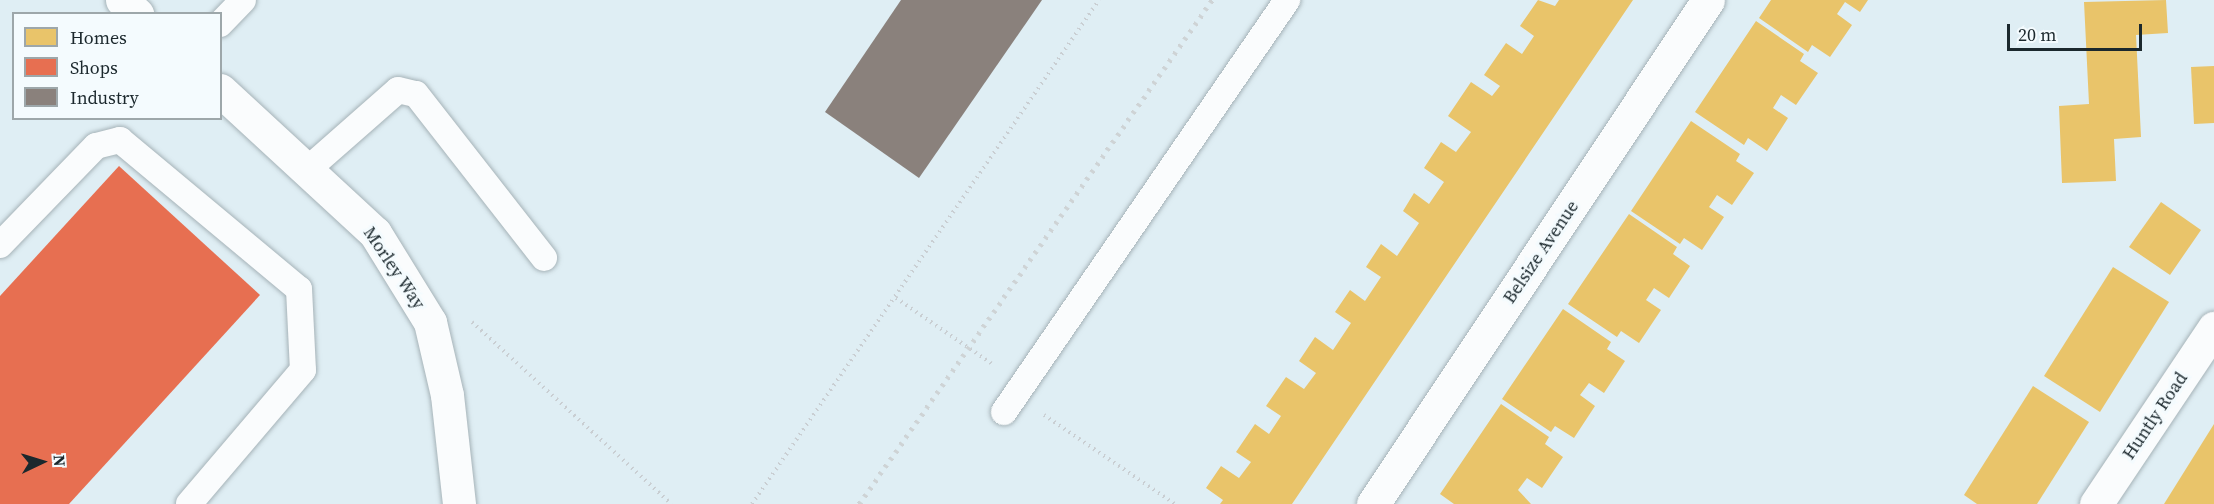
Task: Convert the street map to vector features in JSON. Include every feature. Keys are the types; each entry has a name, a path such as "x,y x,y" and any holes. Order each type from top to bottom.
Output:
{"street":[{"path":"122,0 135,12"},
{"name":"Belsize Avenue","path":"1373,504 1708,0"},
{"name":"Morley Way","path":"222,92 375,233 430,322 447,395 459,504"},
{"name":"Huntly Road","path":"2097,504 2214,328"}],"lane":[{"path":"222,22 243,0"},
{"path":"1004,412 1287,0"},
{"path":"307,170 398,90 416,94 544,258"},
{"path":"0,244 96,146 120,140 299,289 303,370 189,504"}],"path":[{"path":"752,504 1099,0"},
{"path":"462,313 671,504"}],"building: Homes":[{"path":"1538,0 1555,6 1559,0 1633,0 1292,504 1220,504 1223,500 1206,488 1221,466 1239,478 1251,462 1236,452 1255,424 1269,434 1281,416 1266,406 1286,377 1304,389 1316,373 1299,361 1315,337 1333,350 1351,323 1335,312 1350,290 1365,301 1381,277 1366,267 1381,244 1397,256 1419,223 1403,211 1414,193 1429,204 1444,182 1424,168 1441,142 1456,152 1471,132 1448,116 1471,82 1492,96 1500,86 1484,75 1506,43 1522,54 1534,36 1520,26"},
{"path":"1771,0 1868,0 1860,12 1845,2 1837,14 1852,25 1830,57 1812,45 1808,52 1759,18"},
{"path":"2166,0 2168,33 2136,35 2141,137 2114,139 2116,181 2062,183 2059,106 2089,104 2084,2"},
{"path":"1756,21 1804,54 1800,61 1818,73 1796,105 1781,95 1773,108 1788,118 1767,151 1748,138 1744,145 1695,112"},
{"path":"2214,66 2214,123 2194,124 2191,67"},
{"path":"1691,121 1740,154 1736,161 1754,173 1732,205 1717,195 1709,207 1724,217 1702,250 1684,238 1680,244 1631,211"},
{"path":"2161,202 2201,230 2170,275 2129,247"},
{"path":"1629,214 1677,247 1673,254 1690,266 1669,298 1654,288 1646,300 1661,310 1639,343 1621,331 1617,337 1568,304"},
{"path":"2113,267 2169,302 2100,412 2044,376"},
{"path":"1563,309 1611,342 1607,349 1625,361 1604,393 1589,383 1580,395 1595,406 1574,438 1555,426 1551,432 1502,399"},
{"path":"2033,386 2089,422 2037,504 1977,504 1964,495"},
{"path":"1501,404 1549,437 1545,444 1563,457 1542,488 1527,478 1518,490 1531,504 1454,504 1440,494"},
{"path":"2214,424 2214,504 2164,504"}],"building: Shops":[{"path":"119,166 260,295 69,504 0,504 0,296"}],"building: Industry":[{"path":"901,0 1042,0 919,178 825,112"}],"railway":[{"path":"859,504 1212,0"}]}
